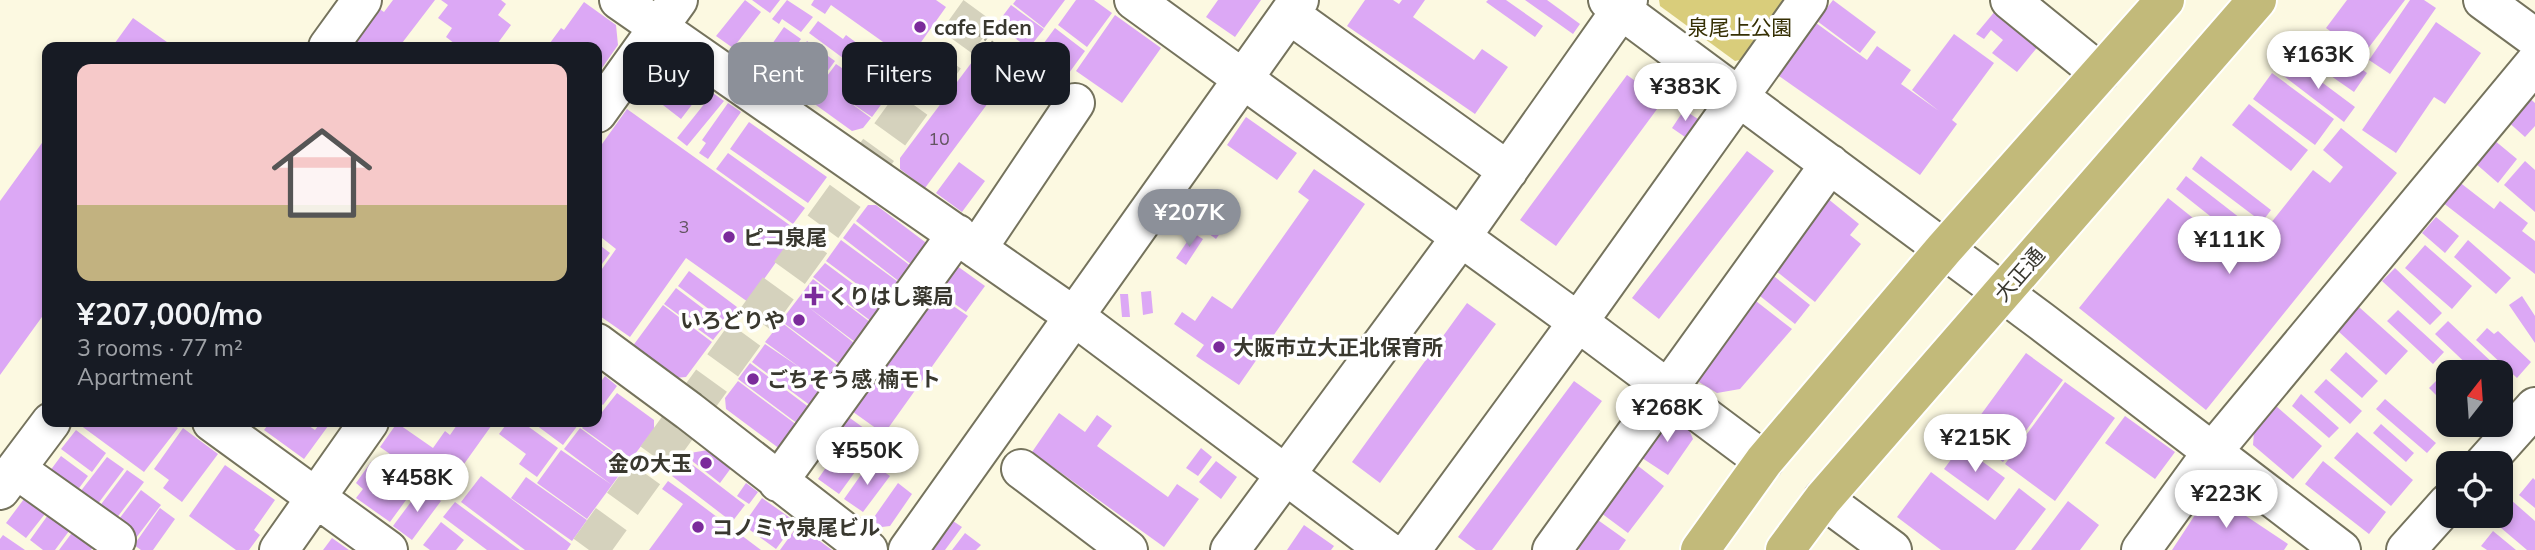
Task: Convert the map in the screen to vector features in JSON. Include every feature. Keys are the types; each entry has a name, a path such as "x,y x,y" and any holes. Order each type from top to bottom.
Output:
{"main road":[{"path":"1700,550 1764,461 1944,249 2165,0"},
{"name":"大正通","path":"1785,550 1823,499 2257,0"}],"street":[{"path":"332,42 362,0"},
{"path":"619,0 669,14 967,242 1075,317 1386,550"},
{"path":"1134,0 1578,322 1764,461"},
{"path":"1411,550 1808,0"},
{"path":"2010,0 2100,73"},
{"path":"2483,0 2535,38"},
{"path":"1230,550 1508,171 1619,3 2341,550"},
{"path":"908,550 1294,7 1508,171"},
{"path":"602,106 669,14"},
{"path":"2141,550 2213,451 2535,63"},
{"path":"778,482 1075,103"},
{"path":"1552,550 1830,164"},
{"path":"602,347 868,550"},
{"path":"2496,451 2535,407"},
{"path":"47,427 8,480 116,540"},
{"path":"219,427 387,550"},
{"path":"279,550 366,427"},
{"path":"1021,469 1128,550"},
{"path":"1823,499 1892,550"},
{"path":"2406,550 2436,516"}],"path":[{"path":"968,26 1075,103"}],"green space":[{"name":"泉尾上公園","path":"1659,0 1793,0 1753,57 1735,61 1660,6"}],"building":[{"path":"393,0 435,0 403,42 356,42 353,39 378,8 384,12"},
{"path":"441,0 501,0 506,4 498,15 511,25 499,42 452,42 446,37 452,28 438,18 448,5"},
{"path":"745,0 761,12 738,42 728,42 728,44 716,36"},
{"path":"752,0 780,0 770,13"},
{"path":"787,0 813,17 801,32 782,19 779,24 772,19"},
{"path":"814,0 936,0 946,7 921,42 883,42 831,5 825,14 811,5"},
{"path":"1016,0 1065,0 1044,28 1013,4"},
{"path":"1076,0 1094,0 1112,13 1087,47 1058,25"},
{"path":"1218,0 1261,0 1235,37 1206,17"},
{"path":"1365,0 1393,0 1399,4 1402,0 1425,0 1413,17 1474,60 1482,49 1508,67 1475,114 1347,26"},
{"path":"1506,0 1543,26 1535,37 1486,2"},
{"path":"1525,0 1547,0 1580,24 1573,34"},
{"path":"1833,0 1876,32 1860,53 1817,21"},
{"path":"2347,0 2405,0 2363,55 2326,28"},
{"path":"2410,0 2424,0 2436,8 2390,74 2369,60"},
{"path":"584,2 616,25 618,45 602,68 602,42 551,42 561,28 564,30"},
{"path":"2001,4 2040,44 2017,72 1992,53 2003,40 1991,30 1984,39 1976,34"},
{"path":"1011,5 1044,29 1034,42 1020,42 996,25"},
{"path":"1115,15 1161,48 1122,103 1076,71"},
{"path":"133,18 167,42 116,42"},
{"path":"818,21 843,39 846,35 855,42 842,42 842,57 828,47 828,42 821,42 809,33"},
{"path":"2436,22 2481,53 2445,104 2434,97 2396,153 2362,130"},
{"path":"1816,23 1867,60 1877,46 1911,70 1901,84 1939,111 1912,90 1954,34 1994,63 1952,120 1957,124 1920,175 1779,76"},
{"path":"784,27 801,39 799,42 773,42"},
{"path":"1055,28 1085,51 1070,72 1070,42 1045,42"},
{"path":"2315,36 2367,73 2354,92 2301,55"},
{"path":"828,56 835,61 828,71"},
{"path":"2292,60 2355,107 2344,122 2281,74"},
{"path":"971,63 971,105 987,105 925,188 900,169 900,158 940,105 957,105 957,82"},
{"path":"836,64 842,68 842,105 853,105 871,118 863,128 852,131 816,105 828,105 828,75"},
{"path":"2272,73 2334,119 2315,145 2253,99"},
{"path":"1627,75 1663,101 1556,246 1520,220"},
{"path":"714,94 724,101 687,146 677,138 703,105 714,105"},
{"path":"2527,96 2535,103 2535,126 2525,137 2506,120"},
{"path":"728,103 741,112 708,159 699,153 706,143 702,140"},
{"path":"2249,104 2308,150 2291,171 2232,125"},
{"path":"663,105 692,105 681,119"},
{"path":"854,105 881,105 872,117"},
{"path":"627,109 798,231 748,302 686,258 630,337 602,317 602,269 616,249 602,238 602,144"},
{"path":"1684,110 1698,119 1685,137 1672,128"},
{"path":"1246,117 1297,153 1277,180 1227,145"},
{"path":"749,122 827,177 808,203 730,149"},
{"path":"2341,128 2397,173 2206,410 2079,308 2168,198 2243,258 2313,170 2330,183 2343,167 2323,150"},
{"path":"2494,140 2517,159 2498,183 2475,163"},
{"path":"42,143 42,317 0,375 0,201"},
{"path":"1747,151 1774,171 1659,319 1632,298"},
{"path":"728,153 805,208 793,224 716,169"},
{"path":"2201,156 2271,210 2262,222 2192,169"},
{"path":"2525,161 2535,170 2535,212 2504,185"},
{"path":"959,162 985,181 962,212 936,193"},
{"path":"1314,169 1365,204 1239,385 1196,356 1204,345 1174,324 1182,312 1195,321 1212,296 1232,309 1309,200 1298,192"},
{"path":"2186,176 2249,225 2239,239 2176,189"},
{"path":"2458,181 2494,209 2500,201 2528,223 2522,231 2535,241 2535,274 2442,202"},
{"path":"1827,198 1859,224 1850,235 1861,244 1815,302 1771,267"},
{"path":"1213,203 1232,216 1216,239 1197,225"},
{"path":"868,205 876,205 929,245 913,266 856,221"},
{"path":"2436,217 2459,236 2445,253 2422,233"},
{"path":"854,223 916,270 905,286 843,238"},
{"path":"1193,233 1203,239 1186,265 1176,258"},
{"path":"841,240 905,287 889,308 826,261"},
{"path":"2468,240 2511,278 2496,294 2454,257"},
{"path":"2425,245 2472,286 2452,309 2405,268"},
{"path":"602,247 610,253 602,264"},
{"path":"825,263 888,310 876,325 813,277"},
{"path":"953,263 985,286 966,312 934,289"},
{"path":"2395,268 2442,313 2430,325 2382,281"},
{"path":"689,271 737,307 726,322 678,286"},
{"path":"1770,273 1810,305 1795,324 1755,292"},
{"path":"813,279 874,325 859,345 807,306 858,346 842,366 781,321"},
{"path":"676,288 725,325 713,340 664,304"},
{"path":"931,291 968,316 884,434 849,409"},
{"path":"1151,291 1153,313 1143,315 1141,292"},
{"path":"1120,294 1128,294 1130,317 1122,317"},
{"path":"2522,296 2535,316 2535,343 2509,305"},
{"path":"1752,298 1792,329 1740,389 1717,393 1694,379"},
{"path":"1467,303 1496,324 1380,483 1352,462"},
{"path":"663,305 712,342 686,377 674,378 632,347"},
{"path":"2359,307 2408,351 2386,375 2338,331"},
{"path":"2398,310 2444,352 2433,364 2387,321"},
{"path":"2448,321 2490,360 2462,360 2435,334"},
{"path":"781,322 841,368 811,406 752,362 765,344 802,369 765,342"},
{"path":"2487,328 2494,334 2498,331 2531,362 2517,378 2513,374 2513,360 2498,360 2476,340"},
{"path":"2346,352 2378,381 2362,398 2330,370"},
{"path":"2026,353 2063,380 2003,462 1966,435"},
{"path":"750,363 810,408 798,424 738,379"},
{"path":"605,376 617,386 603,405 602,404 602,380"},
{"path":"2326,379 2362,411 2350,424 2314,392"},
{"path":"738,381 797,425 780,449 726,409 725,398"},
{"path":"1574,381 1602,401 1492,550 1476,550 1458,537"},
{"path":"2436,381 2436,395 2429,388"},
{"path":"2065,382 2115,418 2055,501 2005,464"},
{"path":"617,393 654,420 654,429 629,462 582,428 602,427 602,412"},
{"path":"2301,394 2339,428 2329,438 2292,406"},
{"path":"2385,399 2436,443 2427,453 2376,409"},
{"path":"2276,406 2322,446 2293,479 2253,445 2254,432"},
{"path":"843,413 879,439 839,494 818,479 827,466 816,458 830,440 842,449 848,442 831,430"},
{"path":"1059,413 1085,432 1097,415 1112,426 1097,446 1168,497 1177,484 1199,499 1164,547 1032,452"},
{"path":"1668,413 1688,427 1693,439 1668,475 1639,456"},
{"path":"2125,416 2175,452 2155,479 2105,443"},
{"path":"2381,424 2414,453 2406,462 2373,433"},
{"path":"83,427 178,428 144,472"},
{"path":"266,427 310,427 315,430 317,427 327,427 304,459 264,430"},
{"path":"394,427 403,427 433,448 445,431 450,435 456,427 490,427 444,492 380,447"},
{"path":"504,427 529,427 558,448 537,477 519,464 526,454 499,434"},
{"path":"539,427 576,427 563,445"},
{"path":"183,428 218,454 182,502 163,488 169,480 154,469"},
{"path":"580,428 628,463 612,485 564,449"},
{"path":"76,430 106,453 92,472 61,449"},
{"path":"2357,432 2413,480 2391,506 2334,458"},
{"path":"1961,446 2005,478 1988,501 1944,469"},
{"path":"1201,448 1212,457 1198,476 1186,468"},
{"path":"561,450 612,485 587,519 537,483"},
{"path":"708,450 731,468 720,483 687,457 690,453"},
{"path":"61,456 88,476 74,495 47,475"},
{"path":"107,457 124,469 97,505 80,492"},
{"path":"685,459 745,505 732,522 672,476"},
{"path":"1216,461 1237,477 1221,499 1199,482"},
{"path":"2323,461 2386,512 2369,534 2305,484"},
{"path":"371,462 394,479 399,472 417,485 390,522 356,498 363,489 356,483"},
{"path":"870,462 890,476 863,512 844,499"},
{"path":"1633,462 1664,486 1628,533 1597,510"},
{"path":"225,465 275,500 254,530 260,535 249,550 236,550 189,516"},
{"path":"127,470 144,482 116,519 99,507"},
{"path":"1931,472 1995,520 2019,488 2046,509 2015,550 1941,550 1897,517"},
{"path":"481,476 571,544 567,550 525,550 461,502"},
{"path":"526,477 587,520 572,541 511,498"},
{"path":"2533,478 2535,480 2535,508 2519,495"},
{"name":"コノミヤ泉尾ビル","path":"668,481 761,550 649,550 683,504 662,489"},
{"path":"746,483 758,492 749,504 737,496"},
{"path":"898,483 912,494 890,526 882,527 872,520"},
{"path":"422,487 441,501 412,540 393,526"},
{"path":"141,490 161,505 136,538 116,523"},
{"path":"2210,492 2288,544 2284,550 2172,550"},
{"path":"27,495 48,510 26,538 6,523"},
{"path":"762,498 796,522 776,549 743,525"},
{"path":"2068,501 2099,525 2080,550 2031,550"},
{"path":"455,502 520,550 487,550 443,517"},
{"path":"2513,502 2535,521 2535,550 2527,550 2501,528 2513,528"},
{"path":"160,508 175,519 153,550 141,550 134,545"},
{"path":"1588,513 1626,540 1619,550 1580,550 1567,541"},
{"path":"48,515 69,531 55,550 43,550 30,540"},
{"path":"953,521 962,527 945,550 932,550"},
{"path":"441,522 464,540 456,550 430,550 423,545"},
{"name":"コノミヤ泉尾ビル","path":"798,525 832,550 780,550"},
{"path":"1304,525 1334,546 1331,550 1287,550"},
{"path":"74,530 94,545 91,550 59,550"},
{"path":"2493,531 2516,550 2487,550 2481,546"},
{"path":"965,533 981,545 976,550 952,550"},
{"path":"3,535 25,550 0,550 0,539"},
{"path":"332,538 349,550 323,550"}],"tunnel":[{"path":"589,550 987,0"}],"place":[{"name":"cafe Eden","path":"920,27"},
{"name":"ピコ泉尾","path":"729,237"},
{"name":"くりはし薬局","path":"814,296"},
{"name":"いろどりや","path":"799,320"},
{"name":"大阪市立大正北保育所","path":"1219,347"},
{"name":"ごちそう感 楠モト","path":"753,379"},
{"name":"金の大玉","path":"706,463"},
{"name":"コノミヤ泉尾ビル","path":"698,527"}]}
